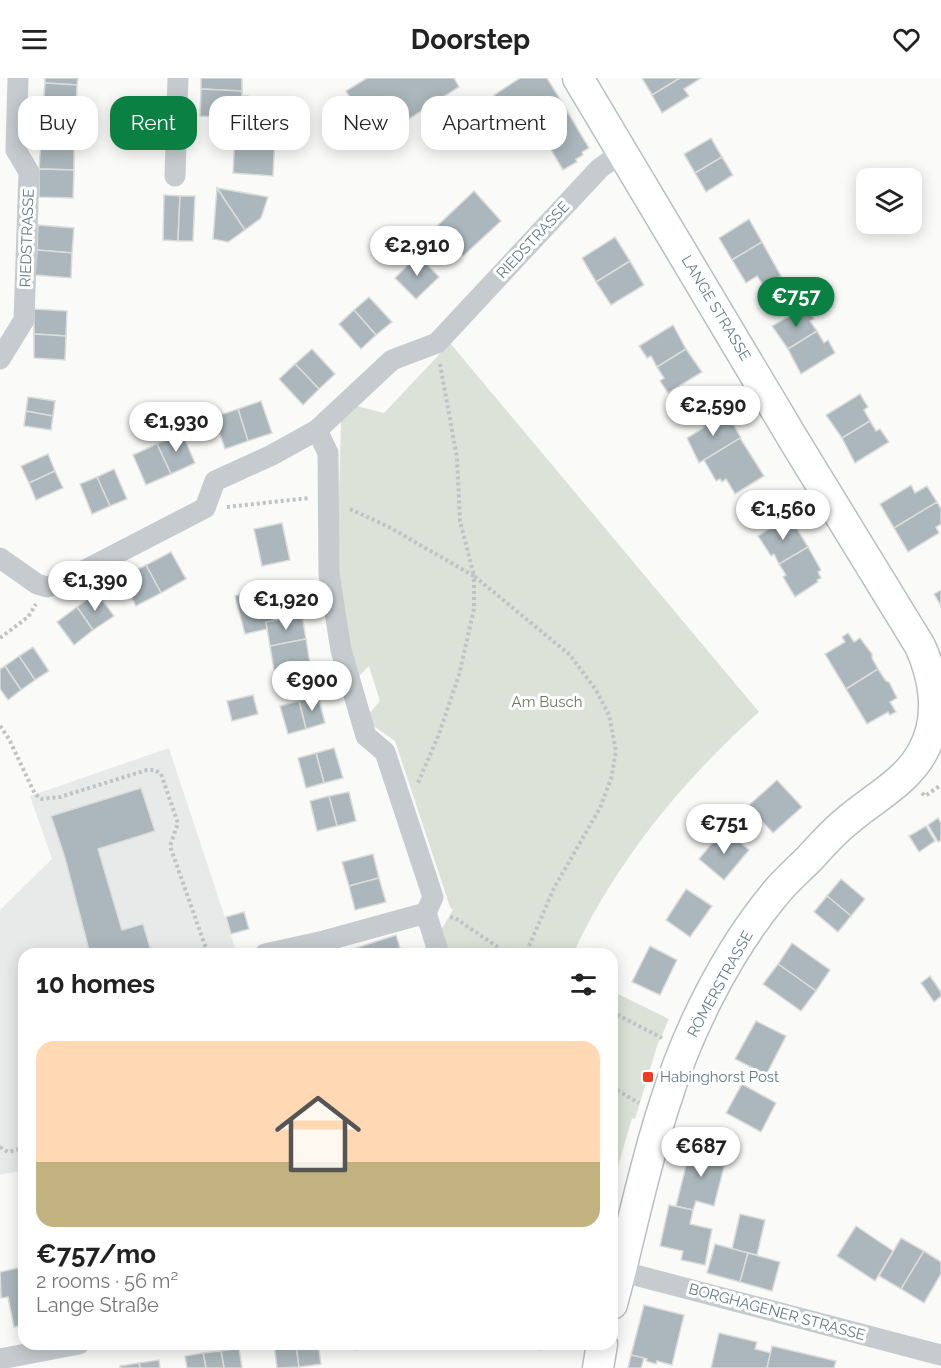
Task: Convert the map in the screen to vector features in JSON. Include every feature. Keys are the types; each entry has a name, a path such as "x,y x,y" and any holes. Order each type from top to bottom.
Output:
{"main road":[{"name":"LANGE STRASSE","path":"578,78 789,432 920,646 927,663 937,727"},
{"name":"RÖMERSTRASSE","path":"618,1266 661,1114 684,1049 720,978 774,894 846,821 904,775 923,752 937,727"},
{"path":"598,1368 601,1350"}],"street":[{"name":"RIEDSTRASSE","path":"0,359 24,320 29,172 16,150 18,78"},
{"path":"175,176 178,78"},
{"name":"RIEDSTRASSE","path":"205,508 215,481 272,455 317,430 392,360 437,343 600,168 623,152"},
{"path":"317,430 328,453 329,574 341,650 366,736 385,752 434,897 426,913 437,948"},
{"path":"0,558 37,584 47,587 60,583 205,508"},
{"path":"292,948 426,913"},
{"name":"BORGHAGENER STRASSE","path":"618,1270 941,1355"},
{"path":"0,1359 47,1350"}],"path":[{"path":"401,799 415,788 439,734 459,675 474,609 474,576 460,521 457,458 437,343"},
{"path":"205,508 314,497 329,499 390,528 474,576 570,655 596,690 609,715 616,751 611,779 600,808 554,888 529,948"},
{"path":"0,638 28,617 47,587"},
{"path":"0,726 9,739 35,794 41,799 60,797 147,770 155,770 161,774 178,823 170,846 206,948"},
{"path":"426,913 454,918 499,948"},
{"path":"618,1015 684,1049"},
{"path":"0,1148 8,1152 18,1150"}],"shaded area":[{"path":"169,748 235,948 18,948 18,1171 0,1175 0,910 52,859 30,796"}],"green space":[{"name":"Am Busch","path":"450,343 759,712 704,765 654,823 610,886 576,948 447,948 441,930 453,910 450,907 395,741 372,725 368,715 380,701 369,666 357,678 348,645 337,570 341,420 353,405 384,413"},
{"path":"618,994 669,1019 657,1046 635,1119 632,1118 618,1166"}],"building":[{"path":"45,78 78,78 77,85 45,83"},
{"path":"201,78 242,78 242,91 201,89"},
{"path":"367,78 454,78 459,87 445,96 421,96 421,111 409,119 409,96 349,96 346,91"},
{"path":"520,78 547,78 558,96 495,96"},
{"path":"642,78 680,78 652,95"},
{"path":"680,78 701,78 684,89 689,96 662,113 652,95"},
{"path":"45,83 77,85 77,96 44,96"},
{"path":"201,89 242,91 242,96 209,96 209,116 200,116"},
{"path":"567,111 589,148 576,159 577,162 563,170 551,150 567,150"},
{"path":"711,138 722,157 695,173 684,154"},
{"path":"40,150 74,150 74,170 39,169"},
{"path":"234,150 274,150 273,176 233,173"},
{"path":"722,157 733,175 706,192 695,173"},
{"path":"39,169 74,170 73,198 39,197"},
{"path":"217,188 245,230 228,242 213,239"},
{"path":"217,188 268,197 261,218 245,230"},
{"path":"474,191 501,221 463,256 436,227"},
{"path":"164,195 180,196 178,241 163,240"},
{"path":"180,196 195,196 193,241 178,241"},
{"path":"749,219 762,242 732,260 719,238"},
{"path":"38,225 74,228 72,253 37,250"},
{"path":"615,237 630,261 596,282 582,258"},
{"path":"762,242 781,276 764,286 757,276 746,283 732,260"},
{"path":"37,250 72,253 71,278 35,275"},
{"path":"418,255 439,277 416,299 395,278"},
{"path":"630,261 644,285 611,305 596,282"},
{"path":"369,297 392,322 376,335 354,310"},
{"path":"807,306 814,319 810,321 817,331 788,349 772,326"},
{"path":"34,309 67,311 66,336 34,334"},
{"path":"354,310 376,335 361,349 339,324"},
{"path":"673,325 686,349 657,367 651,356 647,358 639,346"},
{"path":"817,331 824,343 828,340 835,353 801,374 788,349"},
{"path":"34,334 66,336 65,360 34,358"},
{"path":"312,349 335,374 319,389 295,364"},
{"path":"686,349 702,372 668,393 660,381 664,378 657,367"},
{"path":"295,364 319,389 303,405 279,379"},
{"path":"860,394 868,407 864,410 870,421 842,438 826,415"},
{"path":"28,397 55,401 53,416 26,411"},
{"path":"261,401 272,433 248,441 238,409"},
{"path":"238,409 248,441 225,449 214,417"},
{"path":"26,411 53,416 51,430 24,426"},
{"path":"727,413 741,438 699,463 687,438 705,427 702,422 706,416 714,414 718,419"},
{"path":"870,421 876,431 880,429 889,442 855,463 842,438"},
{"path":"182,433 195,463 171,474 157,444"},
{"path":"740,438 764,476 735,494 726,479 722,482 720,479 716,481 704,460"},
{"path":"157,444 171,474 146,485 133,455"},
{"path":"48,454 55,471 29,483 21,466"},
{"path":"114,469 127,499 110,506 97,477"},
{"path":"55,471 63,488 36,500 29,483"},
{"path":"97,477 110,506 92,514 80,484"},
{"path":"911,485 915,493 927,486 937,502 894,528 880,504"},
{"path":"937,502 941,509 941,524 936,527 939,533 908,552 894,528"},
{"path":"782,521 783,523 787,521 790,526 794,524 808,547 779,564 774,554 771,556 758,536"},
{"path":"282,523 290,560 262,566 254,529"},
{"path":"808,547 821,570 818,572 821,578 795,597 783,577 786,575 779,564"},
{"path":"171,552 186,579 161,593 146,565"},
{"path":"146,565 161,593 136,606 121,578"},
{"path":"264,588 273,621 266,622 267,629 245,634 235,596"},
{"path":"941,590 941,606 934,594"},
{"path":"97,593 114,616 93,630 77,607"},
{"path":"77,607 93,630 74,645 57,622"},
{"path":"302,616 306,639 270,646 266,622"},
{"path":"848,633 854,642 860,638 872,654 878,669 846,689 825,654 845,642 842,637"},
{"path":"306,639 310,664 274,670 270,646"},
{"path":"33,647 49,671 35,680 19,656"},
{"path":"19,656 35,680 21,690 5,666"},
{"path":"5,666 21,690 8,700 0,689 0,669"},
{"path":"878,669 889,682 897,698 890,702 896,712 890,715 888,712 867,724 846,689"},
{"path":"253,695 258,714 232,721 227,701"},
{"path":"318,696 325,723 306,729 299,701"},
{"path":"299,701 306,729 288,734 280,706"},
{"path":"334,748 343,778 324,783 316,753"},
{"path":"316,753 324,783 306,788 298,758"},
{"path":"777,780 802,807 773,833 748,806"},
{"path":"141,788 155,831 98,849 122,930 143,924 150,948 88,948 65,858 51,816"},
{"path":"349,792 356,821 337,826 329,796"},
{"path":"329,796 337,826 317,831 310,801"},
{"path":"938,818 941,823 941,840 938,842 928,825"},
{"path":"926,826 935,841 919,852 909,836"},
{"path":"724,829 749,850 724,880 699,859"},
{"path":"373,854 379,878 349,886 342,862"},
{"path":"379,878 386,902 355,910 349,886"},
{"path":"841,879 865,899 851,916 827,896"},
{"path":"686,889 712,906 690,937 666,920"},
{"path":"827,896 851,916 838,932 814,912"},
{"path":"244,912 249,929 231,934 226,917"},
{"path":"396,935 400,948 356,948"},
{"path":"792,943 830,970 816,991 778,964"},
{"path":"650,946 677,960 660,995 632,982"},
{"path":"778,964 816,991 801,1011 763,984"},
{"path":"930,976 941,992 941,996 934,1002 921,983"},
{"path":"756,1021 786,1036 766,1075 735,1059"},
{"path":"742,1084 776,1103 761,1132 726,1113"},
{"path":"691,1146 727,1155 714,1206 696,1201 693,1210 676,1206"},
{"path":"669,1205 693,1210 690,1224 712,1229 705,1265 681,1260 683,1251 660,1246"},
{"path":"740,1214 765,1220 757,1255 732,1249"},
{"path":"856,1226 893,1251 875,1281 837,1256"},
{"path":"901,1238 924,1251 901,1289 879,1276"},
{"path":"715,1244 748,1253 740,1282 707,1273"},
{"path":"924,1251 941,1262 941,1274 924,1303 901,1289"},
{"path":"748,1253 780,1262 772,1291 740,1282"},
{"path":"18,1268 18,1326 14,1327 8,1297 1,1298 0,1272"},
{"path":"644,1305 684,1315 672,1365 657,1361 656,1364 631,1355"},
{"path":"719,1333 757,1342 755,1349 771,1353 767,1368 711,1368"},
{"path":"772,1346 836,1361 834,1368 767,1368"},
{"path":"239,1350 242,1368 224,1368 221,1351"},
{"path":"275,1350 297,1350 299,1367 277,1368"},
{"path":"297,1350 319,1350 321,1364 299,1367"},
{"path":"221,1351 224,1368 206,1368 203,1353"},
{"path":"203,1353 206,1368 187,1368 185,1356"},
{"path":"631,1355 644,1358 641,1368 628,1368"},
{"path":"159,1360 160,1368 140,1368 139,1363"},
{"path":"139,1363 140,1368 120,1368 120,1366"}],"place":[{"name":"Habinghorst Post","path":"648,1077"}]}
